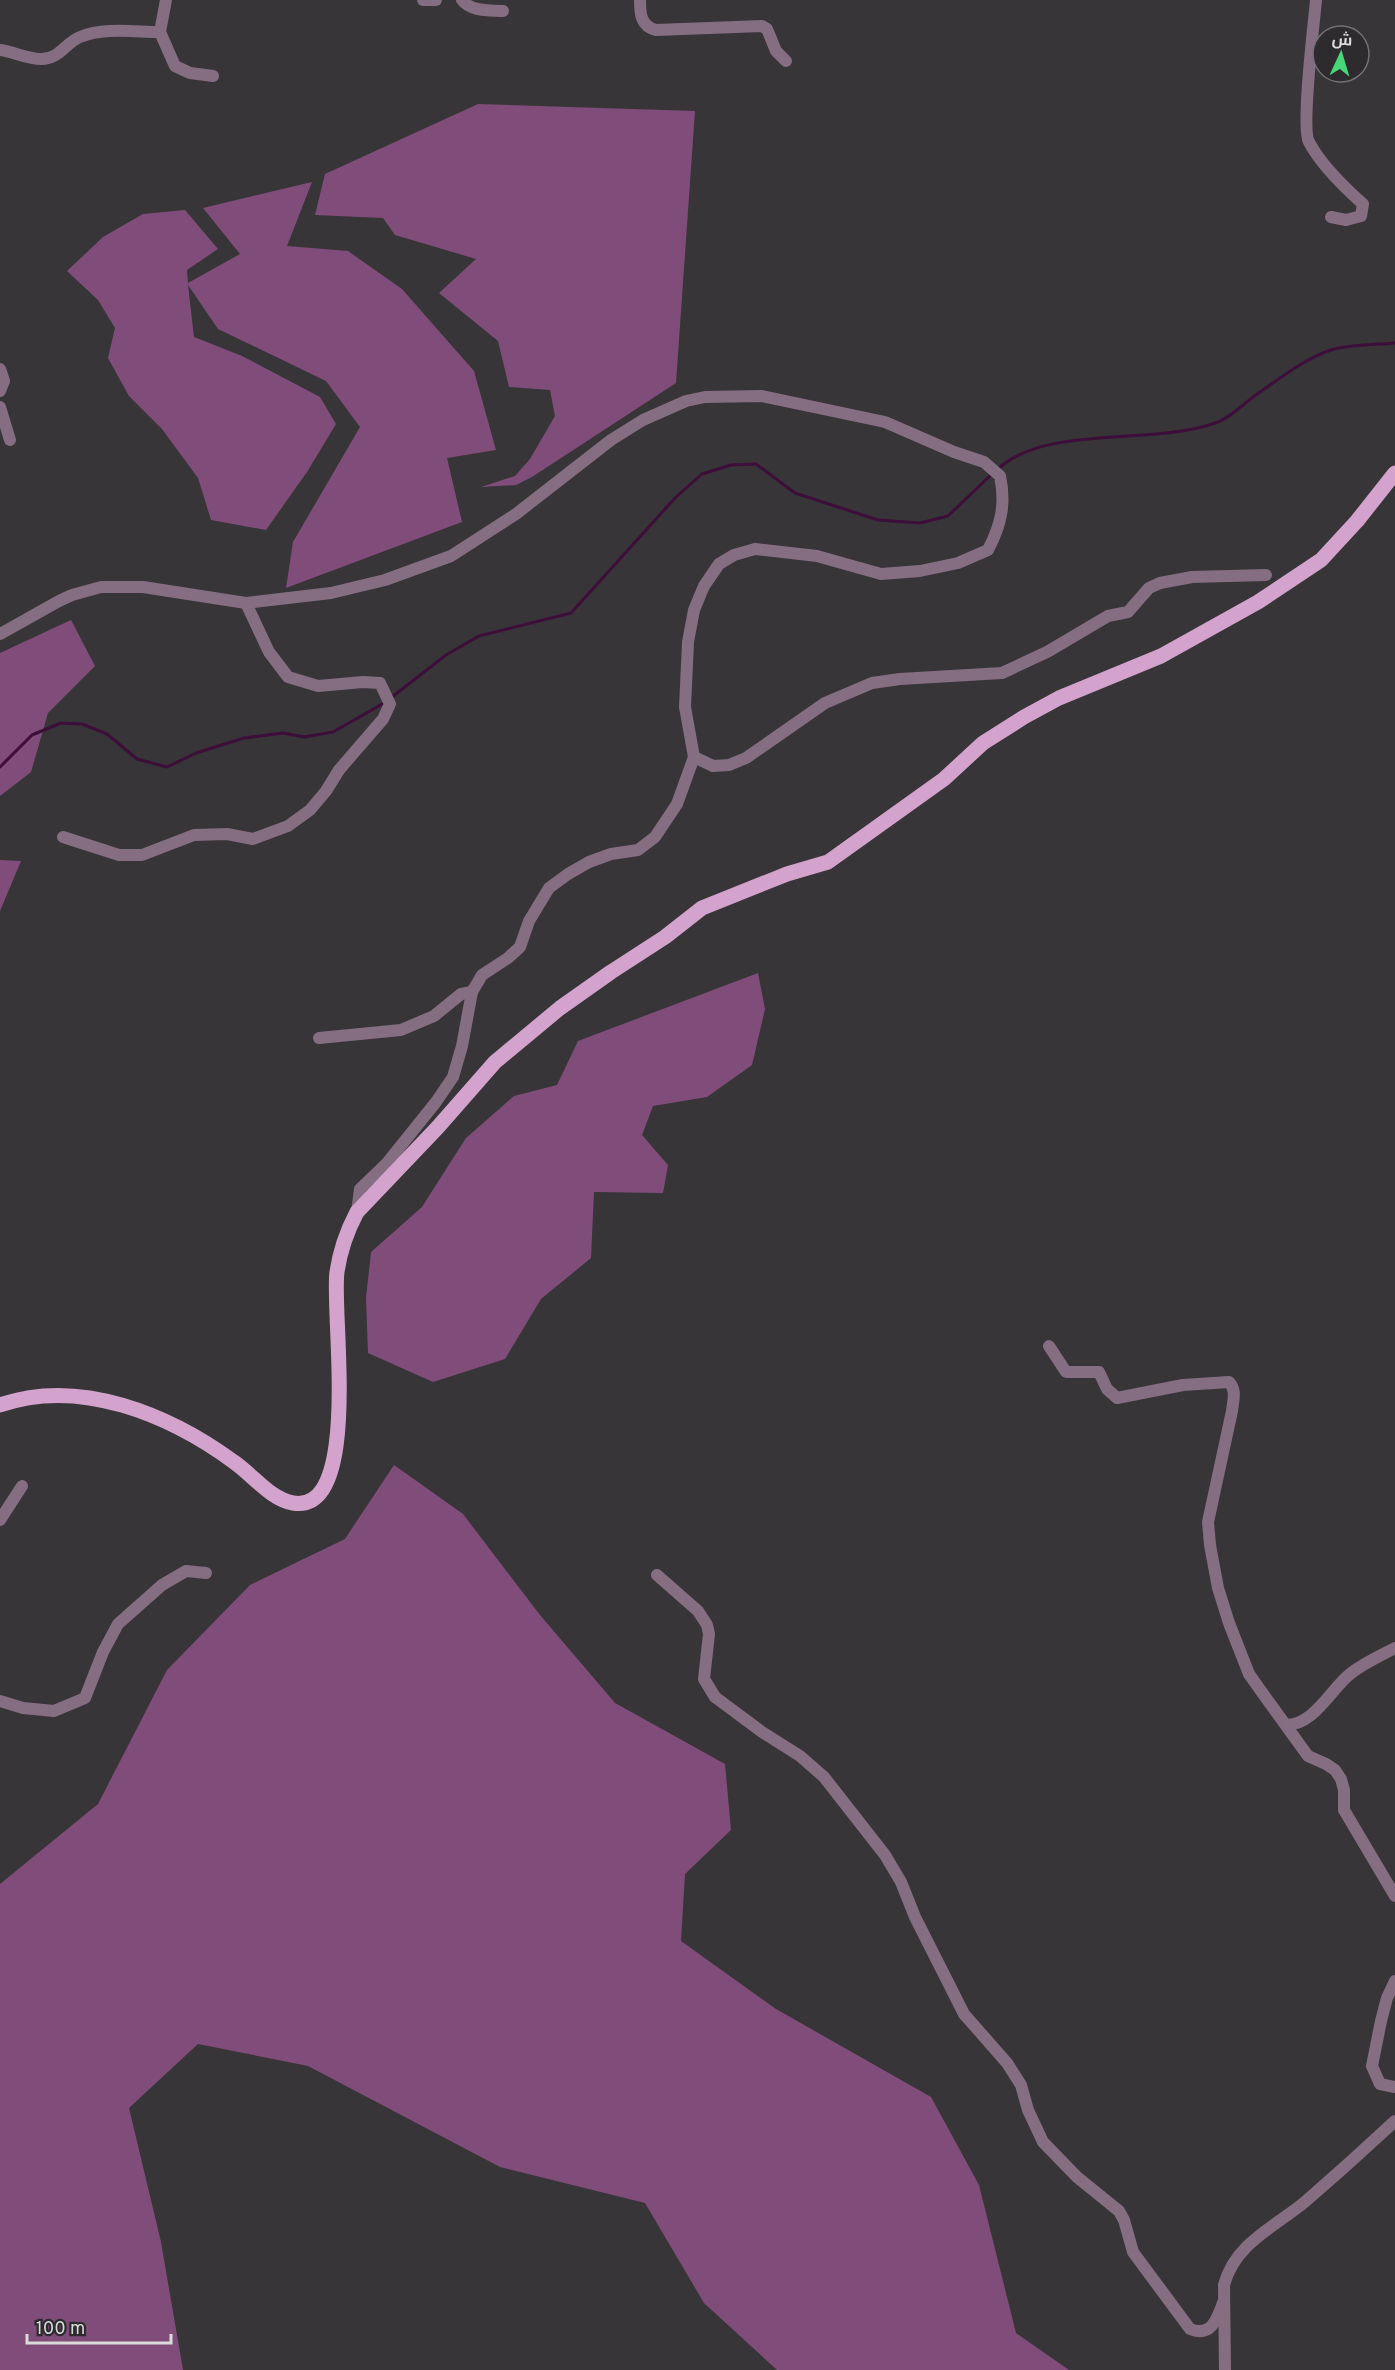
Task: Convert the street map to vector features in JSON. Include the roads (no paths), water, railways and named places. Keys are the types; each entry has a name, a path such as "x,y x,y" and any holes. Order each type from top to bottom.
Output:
{"main road":[{"path":"0,1405 22,1399 63,1396 93,1398 135,1409 184,1431 228,1457 282,1500 304,1503 315,1499 326,1484 336,1456 339,1392 336,1274 346,1235 357,1212 433,1134 495,1062 560,1008 665,938 702,908 787,874 828,862 936,785 983,743 1024,717 1059,698 1161,656 1258,602 1321,560 1395,473"}],"street":[{"path":"166,0 160,32 175,66 190,73 213,76"},
{"path":"423,0 436,0"},
{"path":"462,0 465,4 477,9 503,11"},
{"path":"640,0 642,21 648,28 656,30 762,26 767,28 776,51 786,61"},
{"path":"1316,0 1306,120 1307,140 1348,191 1364,204 1361,216 1346,220 1331,217"},
{"path":"0,50 43,59 62,53 69,43 81,36 106,31 160,32"},
{"path":"0,369 4,381 0,391"},
{"path":"0,634 59,600 72,594 101,587 143,587 246,603 331,593 385,580 451,556 516,514 583,461 635,425 686,401 705,397 762,396 885,422 954,452 984,462 1000,476 1003,498 1000,527 988,550 958,563 920,571 881,573 817,556 755,549 734,555 719,564 704,586 694,610 688,642 685,707 694,757 677,804 655,837 638,850 611,854 589,862 549,888 529,921 520,947 482,975 472,992 462,1046 453,1077 387,1162 360,1189 357,1212"},
{"path":"0,407 10,440"},
{"path":"694,757 713,766 729,765 746,758 825,703 872,683 1002,672 1012,669 1047,652 1108,616 1128,612 1149,588 1160,583 1192,577 1266,575"},
{"path":"63,837 118,855 142,855 194,835 227,834 253,839 288,826 310,810 339,770 382,719 390,704 380,682 318,686 288,677 269,652 246,603"},
{"path":"319,1038 401,1030 434,1016 461,994 472,992"},
{"path":"1049,1346 1066,1372 1099,1372 1107,1389 1117,1398 1183,1385 1229,1382 1233,1386 1232,1411 1208,1522 1218,1588 1249,1674 1308,1756 1335,1770 1344,1790 1344,1810 1395,1896"},
{"path":"0,1521 22,1486"},
{"path":"0,1701 22,1708 54,1711 85,1698 103,1652 118,1624 162,1585 186,1572 206,1573"},
{"path":"657,1575 698,1611 707,1625 709,1634 704,1679 715,1697 762,1732 800,1756 824,1777 885,1855 901,1882 915,1917 964,2014 1007,2063 1021,2085 1028,2110 1043,2142 1077,2177 1119,2211 1124,2220 1133,2252 1190,2329 1199,2333 1207,2330 1217,2318 1224,2300"},
{"path":"1286,1725 1297,1725 1303,1721 1351,1673 1395,1648"},
{"path":"1395,1981 1387,1998 1372,2066 1380,2084 1395,2086"},
{"path":"1225,2370 1224,2300 1228,2273 1236,2258 1258,2236 1304,2202 1395,2121"}],"waterway":[{"path":"998,469 1019,455 1044,446 1101,438 1161,434 1190,430 1215,423 1233,413 1294,368 1322,353 1346,347 1395,343"},
{"path":"392,697 446,655 479,636 571,613 675,498 702,474 731,465 756,464 795,493 878,520 920,523 948,516 993,473"},
{"path":"0,767 32,735 61,723 82,724 107,734 137,759 167,767 196,753 244,738 283,733 304,737 333,732 384,703"}]}
